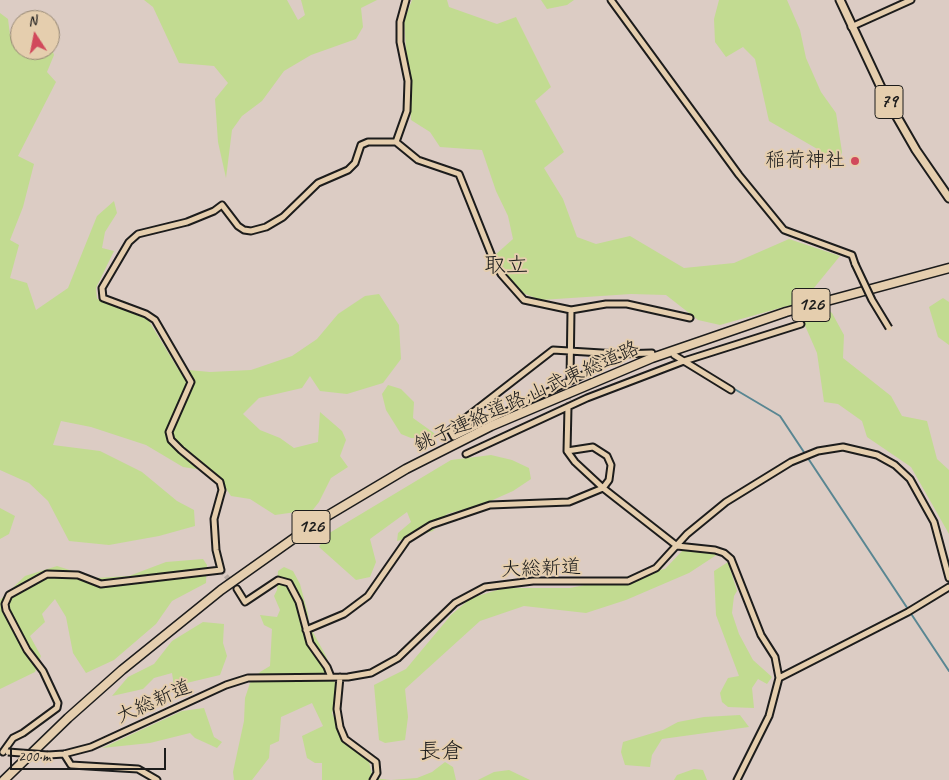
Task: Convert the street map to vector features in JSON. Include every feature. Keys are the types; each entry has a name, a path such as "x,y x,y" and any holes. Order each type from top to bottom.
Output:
{"highway":[{"name":"銚子連絡道路;山武東総道路","path":"4,780 68,718 172,628 221,590 318,522 406,469 491,426 598,379 786,312 949,268"}],"main road":[{"name":"79","path":"840,0 885,96 916,150 949,198"}],"street":[{"path":"396,142 407,111 408,81 400,42 400,22 406,0"},
{"path":"611,0 739,175 784,230 852,255 872,300 889,328"},
{"path":"851,27 911,0"},
{"path":"3,752 13,738 57,708 58,703 43,672 27,650 6,610 5,604 9,595 48,574 78,575 101,584 221,570 216,550 214,519 222,490 220,482 181,450 171,440 169,432 191,382 155,320 146,314 103,298 102,288 128,242 138,234 187,222 214,211 222,205 238,226 244,230 251,231 266,227 283,217 318,183 348,170 355,163 361,145 368,142 396,142 418,160 459,174 491,254 501,274 517,294 535,303 571,310 606,304 626,304 690,318"},
{"path":"570,380 571,310"},
{"path":"466,454 568,407 684,361 801,324"},
{"path":"618,354 591,371 454,437 450,430 553,350 618,354 652,353"},
{"path":"672,352 731,390"},
{"path":"568,407 567,451 574,462 603,488 677,546 715,550 724,553 732,559 761,635 774,657 779,678 769,716 737,780"},
{"path":"306,630 344,614 368,596 407,540 431,525 490,505 569,502 603,488 609,480 611,465 607,456 593,447 567,451"},
{"name":"大総新道","path":"3,752 48,755 64,754 91,747 226,685 248,678 340,677 370,673 398,658 455,603 476,590 509,583 532,581 628,581 656,568 710,513 773,472 818,451 842,447 877,455 895,465 910,479 934,522 949,578"},
{"path":"237,589 246,602 278,580 286,581 294,589 310,643 327,667 331,677"},
{"path":"779,678 908,612 949,587"},
{"path":"340,677 338,709 340,727 346,739 370,754 376,762 377,772 374,780"},
{"path":"64,754 71,765 138,769 157,780"}],"green space":[{"path":"144,0 287,0 298,20 305,15 301,0 377,0 361,8 363,27 356,39 311,55 284,71 262,101 242,116 232,130 226,178 218,142 215,99 228,83 214,66 179,63 153,7"},
{"path":"412,0 447,0 449,7 497,24 516,17 551,87 535,101 564,152 544,168 563,199 577,237 596,244 630,236 684,268 734,263 789,239 840,256 809,294 832,313 844,335 843,358 891,396 902,416 927,421 937,459 949,470 949,534 911,467 867,437 862,421 838,404 824,402 817,353 803,321 787,306 720,325 698,320 666,295 631,294 541,300 525,294 510,282 495,255 513,239 508,216 496,191 482,150 440,147 430,132 411,120 404,21"},
{"path":"541,0 574,0 567,5 547,9"},
{"path":"719,0 787,0 800,30 806,58 821,92 836,113 842,152 837,168 819,150 769,121 755,59 743,47 726,57 715,42 714,19"},
{"path":"0,13 8,19 10,60 52,60 47,72 56,82 18,156 34,164 23,207 10,240 19,245 10,278 27,283 36,310 68,288 97,216 114,201 117,213 105,232 102,248 114,251 96,288 97,299 125,301 149,321 178,369 210,372 251,370 292,356 317,339 338,314 365,296 379,294 399,325 401,359 383,383 347,394 320,391 310,376 302,388 259,398 243,414 260,430 280,438 294,448 318,442 320,412 342,431 346,440 340,456 348,467 331,478 319,502 308,516 296,512 275,515 250,499 231,496 215,472 183,467 146,445 91,427 61,421 53,445 100,451 142,472 177,501 194,510 195,526 159,536 109,545 69,541 48,501 29,483 0,470"},
{"path":"943,298 949,302 949,345 938,337 929,307"},
{"path":"388,385 401,389 414,402 413,418 434,433 436,438 411,438 401,434 386,410 382,394"},
{"path":"491,455 512,460 529,468 531,479 513,491 486,503 447,514 433,531 397,541 398,533 411,522 407,512 370,539 376,562 370,577 356,580 319,547 326,535 451,460"},
{"path":"0,508 15,516 9,534 0,539"},
{"path":"683,550 718,554 689,573 626,600 586,613 524,606 480,621 405,689 408,717 405,740 385,743 379,740 374,685 406,669 451,615 471,598 504,588 570,588 665,569"},
{"path":"203,559 207,565 206,583 172,601 156,624 114,660 86,673 73,653 66,617 55,599 42,614 45,622 30,636 41,656 35,672 0,689 0,600 25,576 57,566 95,578 129,576 166,562"},
{"path":"728,562 737,591 734,596 732,613 739,634 753,660 772,677 767,684 758,679 752,688 754,708 728,707 722,702 720,693 728,678 739,676 716,615 714,571"},
{"path":"284,567 293,571 300,584 309,625 326,656 335,683 336,704 332,713 344,741 360,751 369,762 373,778 391,780 322,780 322,763 315,763 307,758 302,736 323,726 312,703 281,717 279,741 270,745 269,758 252,780 234,780 233,772 244,721 245,698 250,683 260,672 270,666 272,629 264,625 260,615 277,617 280,610 274,596 277,590 278,571"},
{"path":"203,622 224,624 223,643 227,656 220,675 174,686 172,673 154,678 143,689 112,696 128,677 154,664 172,641"},
{"path":"204,708 214,737 222,742 217,748 195,738 190,733 150,743 102,748 182,711"},
{"path":"740,715 749,727 662,739 652,755 650,767 625,765 621,752 623,742 663,730 678,722 704,717"},
{"path":"445,762 453,767 456,780 391,780 417,778 432,772"},
{"path":"694,769 703,770 707,780 674,780 677,775"},
{"path":"509,770 530,780 478,780 494,772"}],"waterway":[{"path":"699,368 780,416 949,671"}],"tunnel":[{"path":"568,407 570,380"},
{"path":"221,570 237,589"}],"place":[{"name":"稲荷神社","path":"855,161"}],"district":[{"name":"取立","path":"506,266"},
{"name":"長倉","path":"441,752"}]}
